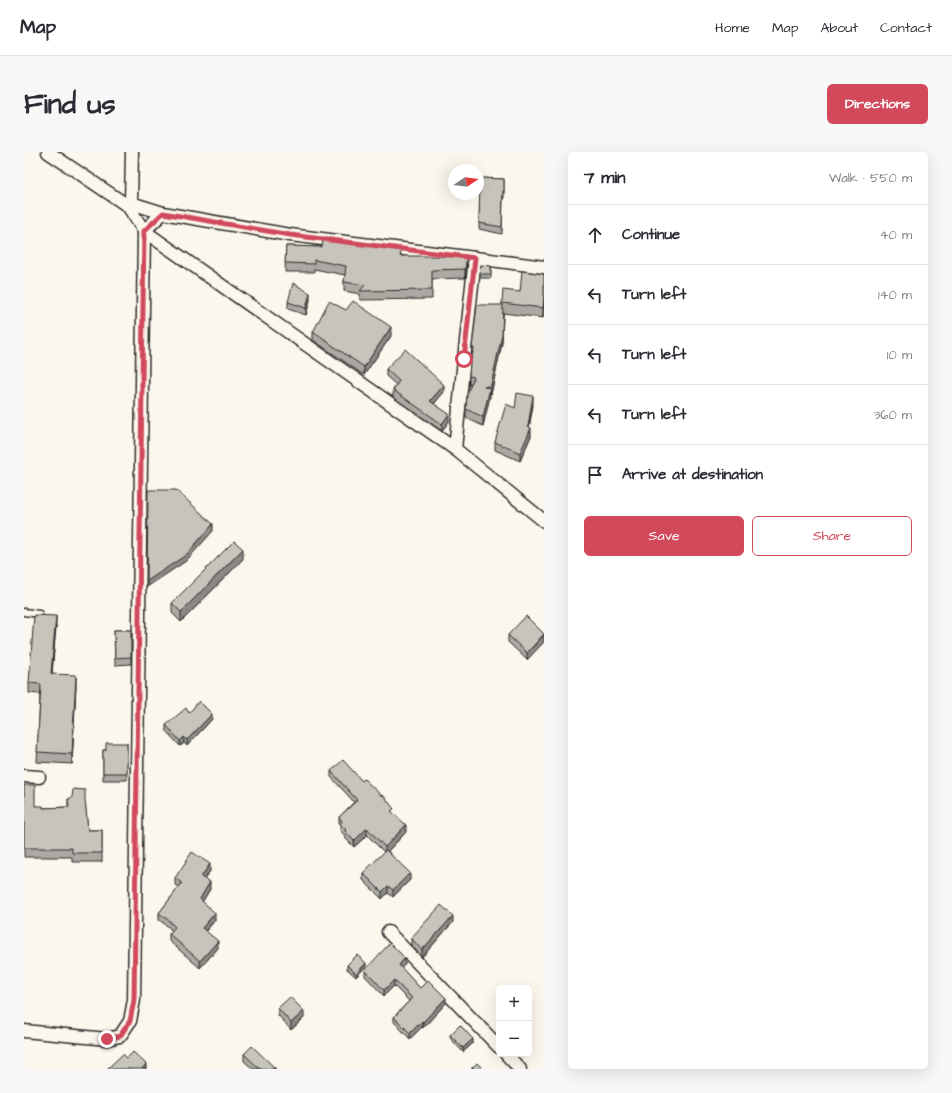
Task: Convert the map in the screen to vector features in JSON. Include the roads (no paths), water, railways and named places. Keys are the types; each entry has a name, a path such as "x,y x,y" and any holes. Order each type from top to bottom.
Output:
{"street":[{"path":"48,152 130,205 163,213 290,235 544,267"},
{"path":"132,152 130,205 144,231 455,449 544,521"},
{"path":"24,1031 107,1039 120,1036 130,1021 134,1000 144,231 163,213"},
{"path":"455,449 475,258"},
{"path":"24,776 39,777"},
{"path":"388,932 496,1044"},
{"path":"509,1057 520,1069"}],"lane":[{"path":"24,612 40,614"}]}
